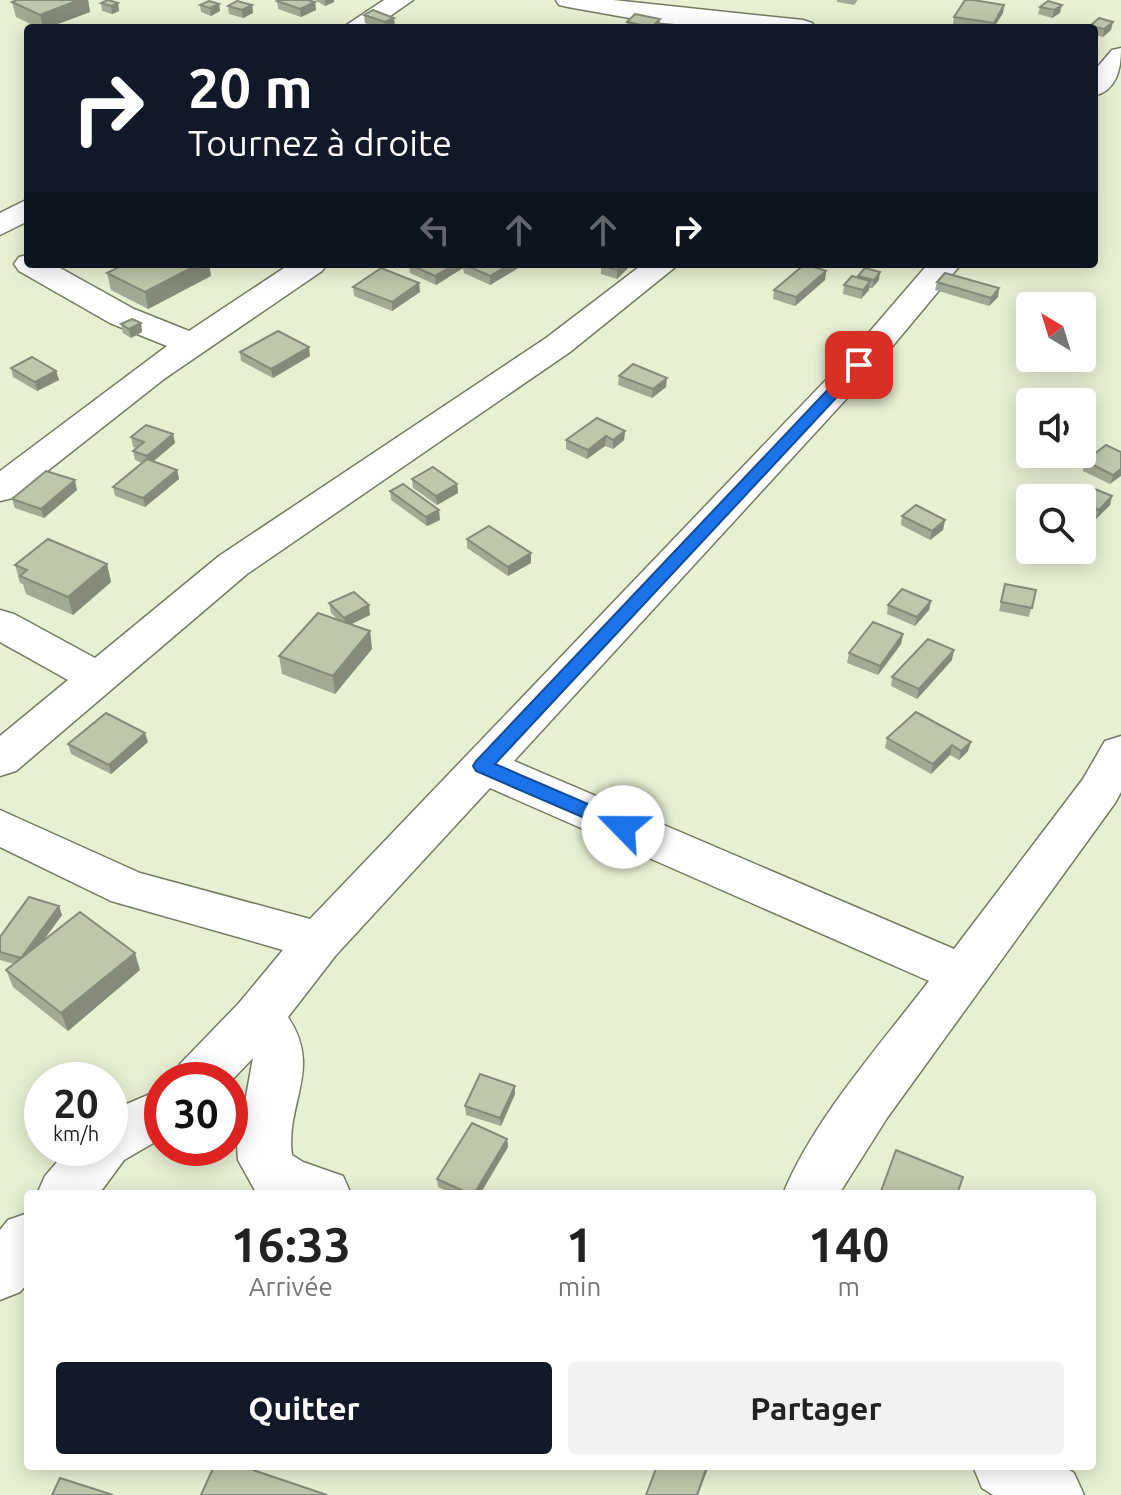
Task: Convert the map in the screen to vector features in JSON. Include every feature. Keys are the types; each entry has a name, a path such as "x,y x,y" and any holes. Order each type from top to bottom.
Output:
{"street":[{"path":"362,24 401,0"},
{"path":"568,0 624,10 763,24"},
{"path":"607,24 624,10"},
{"path":"0,226 24,211"},
{"path":"0,246 24,260"},
{"path":"38,268 122,316 190,343"},
{"path":"0,490 71,431 190,343 305,268"},
{"path":"0,760 233,565 568,338 658,268"},
{"path":"216,1062 257,1018 319,941 859,365 942,268"},
{"path":"0,624 98,678"},
{"path":"813,1190 868,1102 1099,791 1121,752"},
{"path":"482,766 962,974"},
{"path":"0,827 128,888 319,941"},
{"path":"257,1018 273,1037 279,1062 266,1129 265,1160 271,1171 280,1178 312,1190"},
{"path":"68,1190 88,1166"},
{"path":"0,1273 24,1244"},
{"path":"1011,1470 1052,1495"}],"building":[{"path":"79,0 40,15 12,2"},
{"path":"108,0 118,3 111,6 101,3"},
{"path":"279,0 308,0 315,2 300,9"},
{"path":"965,0 1004,5 994,23 954,17"},
{"path":"209,1 219,4 210,8 200,5"},
{"path":"237,1 252,5 242,10 228,6"},
{"path":"1048,1 1062,5 1054,10 1040,7"},
{"path":"373,10 394,18 385,22 364,15"},
{"path":"635,14 660,19 655,24 627,22"},
{"path":"1099,18 1113,22 1104,29 1092,24"},
{"path":"117,268 191,268 145,292 107,273"},
{"path":"381,268 419,283 392,302 353,287"},
{"path":"418,268 448,268 435,276"},
{"path":"472,268 503,268 490,276"},
{"path":"800,268 826,271 796,297 774,290"},
{"path":"865,268 880,272 874,280 858,276"},
{"path":"945,273 999,288 991,298 937,282"},
{"path":"852,276 870,281 863,290 844,285"},
{"path":"132,319 141,323 129,329 121,324"},
{"path":"278,331 309,347 271,369 240,352"},
{"path":"32,357 56,371 35,382 11,368"},
{"path":"633,364 667,378 653,389 619,376"},
{"path":"597,418 625,431 613,440 606,436 588,450 566,440"},
{"path":"146,425 173,434 147,456 133,451 144,442 131,437"},
{"path":"1106,445 1121,452 1121,469 1113,475 1096,466 1096,453"},
{"path":"147,459 177,470 143,498 113,487"},
{"path":"433,467 457,484 436,496 412,479"},
{"path":"46,471 75,480 41,509 12,499"},
{"path":"403,484 439,510 426,517 390,491"},
{"path":"1096,489 1112,496 1099,510 1096,509"},
{"path":"916,505 945,520 932,531 902,516"},
{"path":"489,526 531,553 508,567 467,539"},
{"path":"48,539 107,564 68,597 20,576 27,570 15,565"},
{"path":"1005,584 1036,590 1032,608 1001,602"},
{"path":"902,589 931,601 917,617 888,605"},
{"path":"354,592 369,605 344,618 329,603"},
{"path":"318,613 370,631 333,676 279,656"},
{"path":"873,622 903,634 880,666 849,653"},
{"path":"928,639 954,650 919,689 892,677"},
{"path":"916,712 971,742 961,751 952,745 933,764 887,738"},
{"path":"106,713 145,733 109,765 68,744"},
{"path":"29,897 59,906 21,958 0,952 0,937"},
{"path":"80,912 135,953 61,1013 6,970"},
{"path":"480,1074 515,1086 500,1118 465,1106"},
{"path":"472,1123 507,1139 476,1190 461,1190 437,1179"},
{"path":"896,1150 963,1177 958,1190 881,1190"},
{"path":"212,1470 253,1470 327,1495 201,1495"},
{"path":"655,1470 706,1470 697,1495 646,1495"},
{"path":"60,1478 113,1495 52,1495"}],"route":[{"path":"623,827 482,766 859,365"}]}
